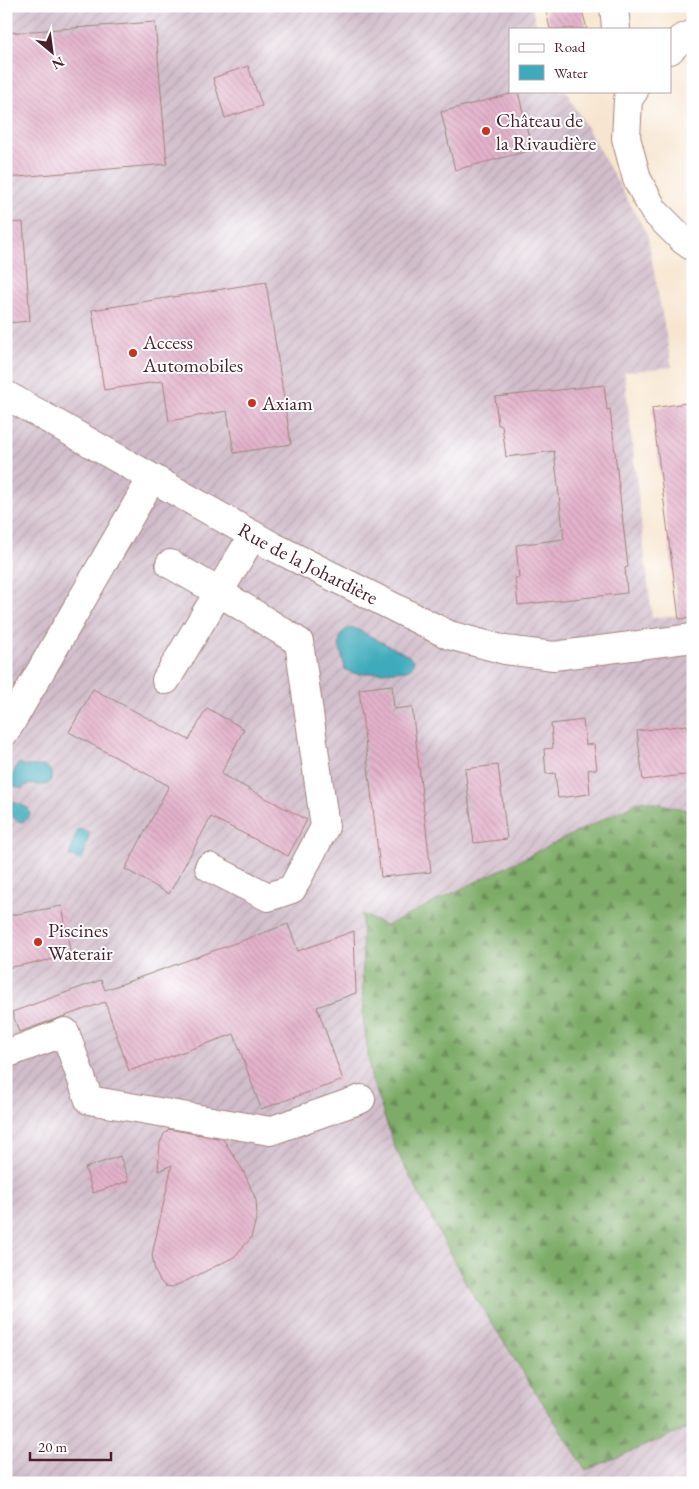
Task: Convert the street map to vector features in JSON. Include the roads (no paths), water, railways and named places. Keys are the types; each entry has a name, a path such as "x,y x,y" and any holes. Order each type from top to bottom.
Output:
{"street":[{"path":"614,6 616,28"},
{"path":"672,48 681,39 693,34"},
{"path":"629,94 626,138 637,179 654,211 683,240 693,247"},
{"name":"Rue de la Johardière","path":"6,395 253,534 449,635 505,650 554,656 693,638"},
{"path":"6,731 152,478"},
{"path":"166,680 253,534"},
{"path":"170,564 299,642 325,827 292,889 268,897 209,867"},
{"path":"6,1054 65,1032 89,1100 270,1131 360,1099"}],"water":[{"path":"354,628 409,656 413,660 412,666 406,670 359,674 345,669 339,644 341,634 347,629"},
{"path":"20,763 25,766 46,766 51,772 50,782 44,785 31,784 22,788 16,787 12,778 16,766"},
{"path":"6,798 28,808 30,814 27,819 21,822 18,821 6,811"},
{"path":"78,829 90,832 82,860 69,856"}],"place":[{"name":"Château de la Rivaudière","path":"486,131"},
{"name":"Access Automobiles","path":"133,353"},
{"name":"Axiam","path":"252,403"},
{"name":"Piscines Waterair","path":"38,942"}]}
